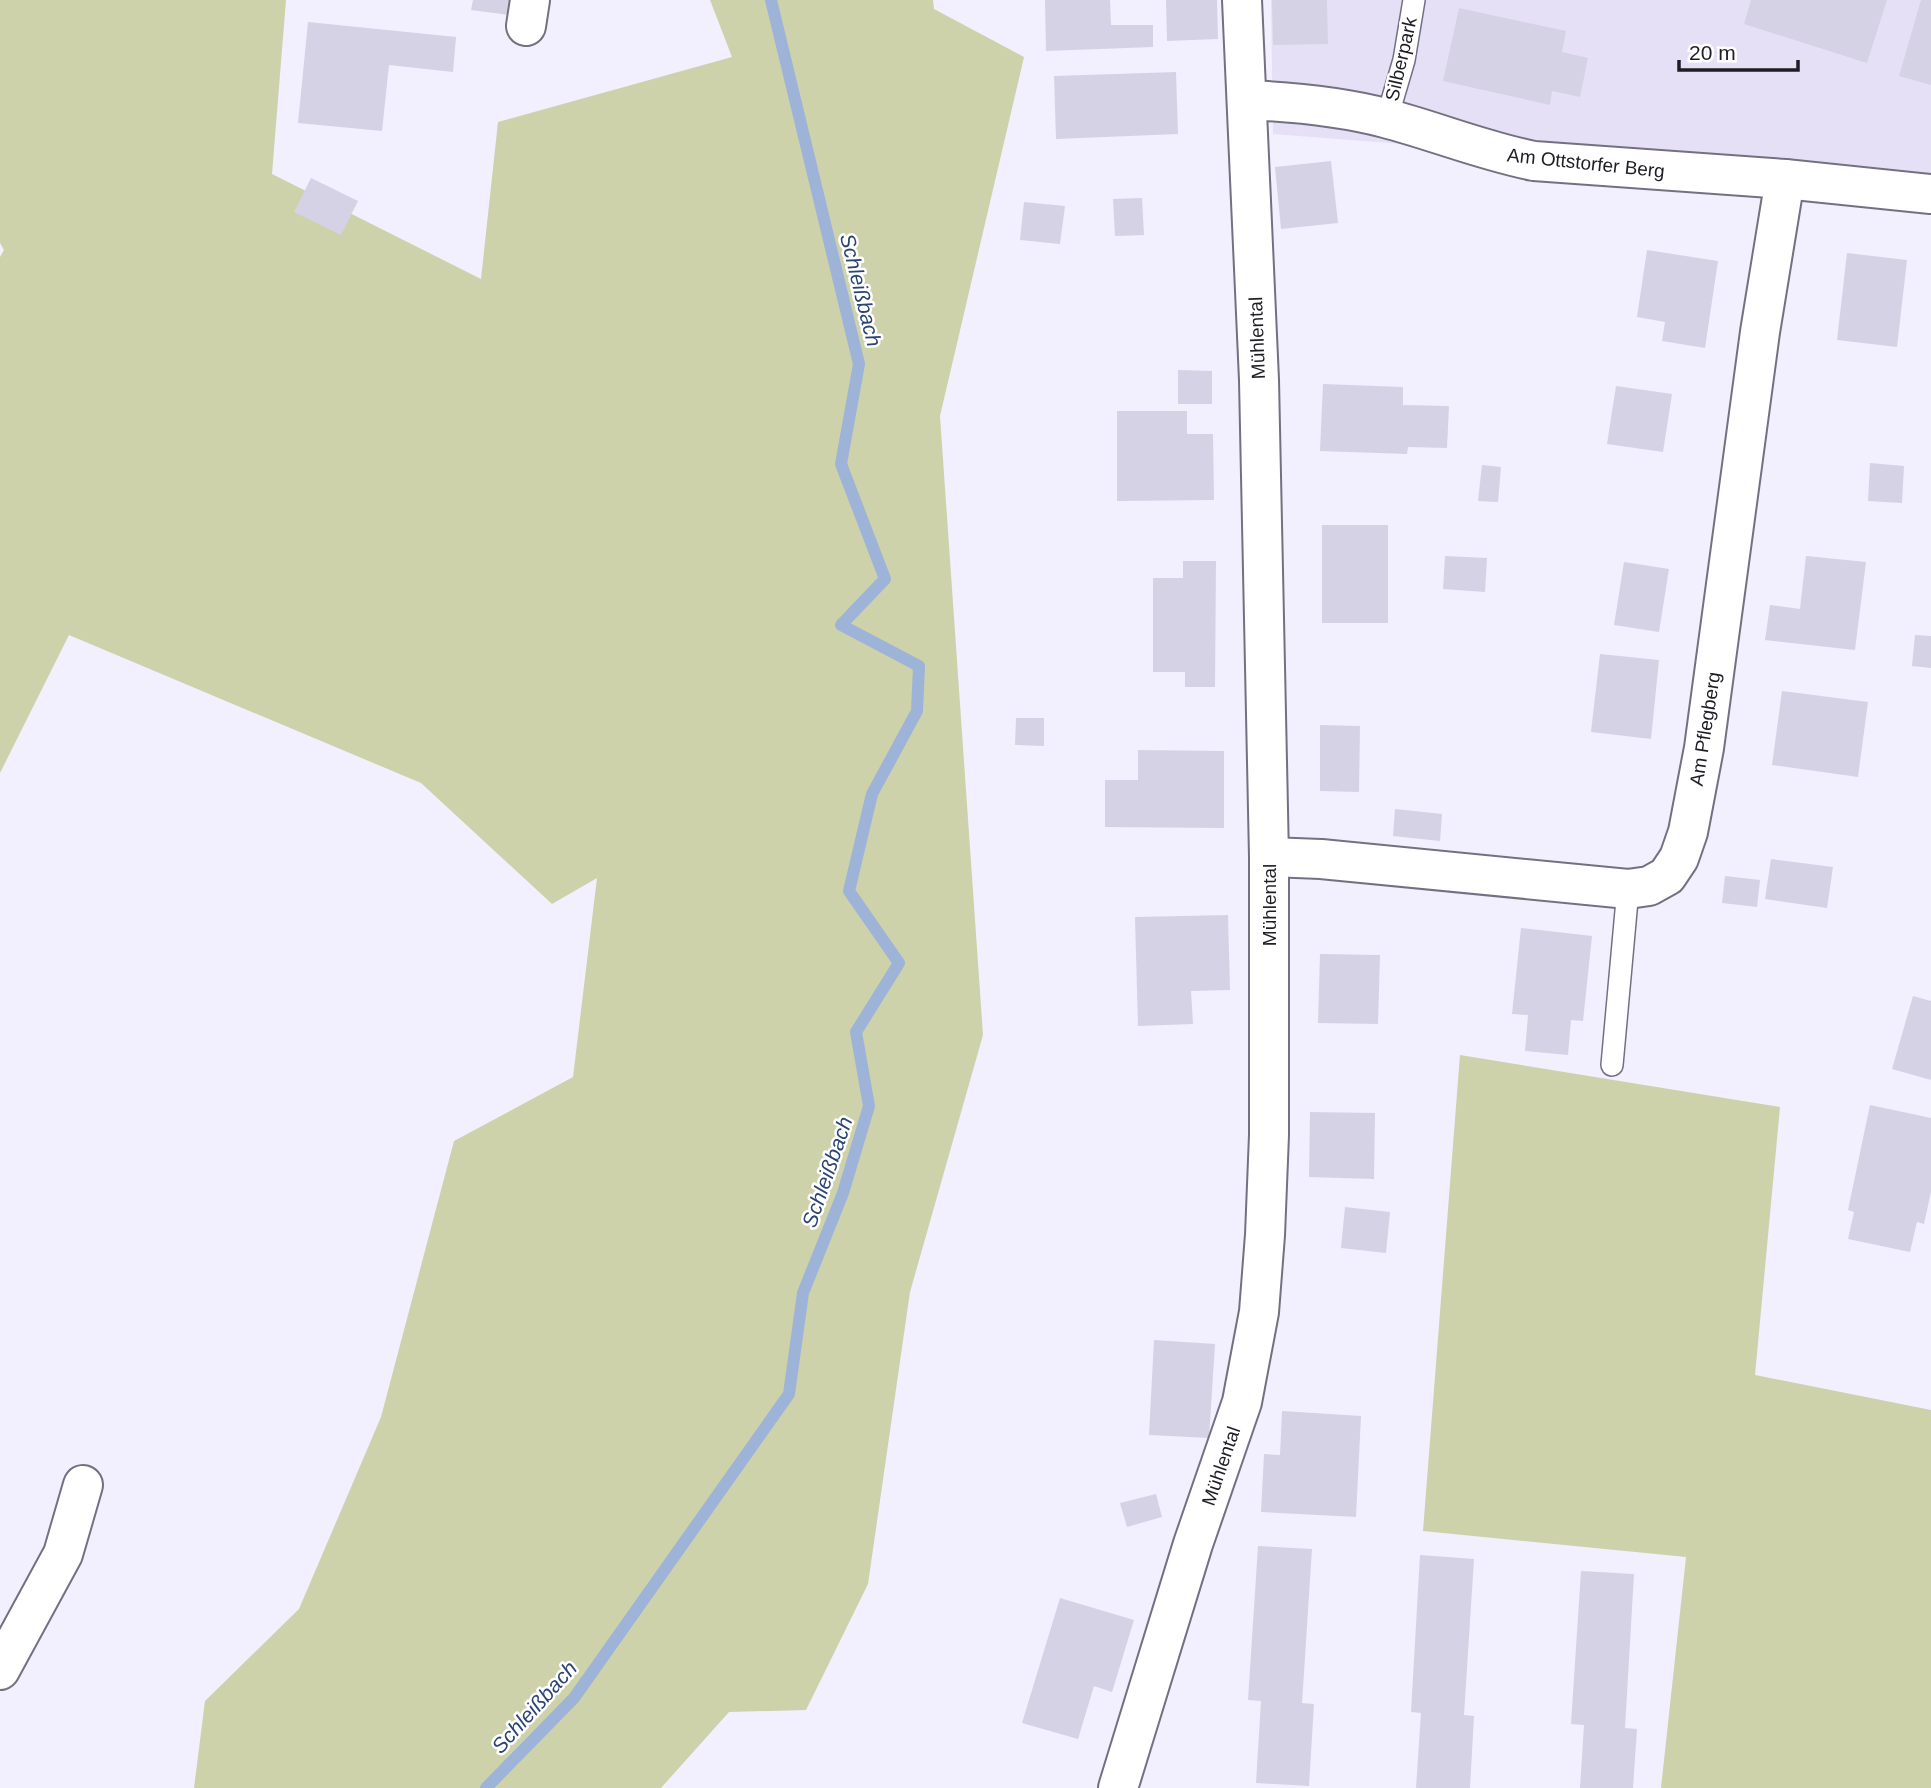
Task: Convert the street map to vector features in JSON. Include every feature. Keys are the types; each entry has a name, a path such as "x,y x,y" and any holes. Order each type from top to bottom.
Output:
{"street":[{"name":"Mühlental","path":"1118,1788 1193,1544 1231,1443 1250,1367 1259,1312 1269,1135 1269,858 1259,380 1242,0"},
{"name":"Am Ottstorfer Berg","path":"1247,100 1306,103 1387,118 1497,154 1534,161 1785,178 1931,194"},
{"name":"Am Pflegberg","path":"1269,858 1321,859 1628,889 1650,886 1667,876 1679,858 1688,832 1704,748 1760,332 1785,178"},
{"path":"0,1671 64,1554 83,1485"}],"lane":[{"name":"Silberpark","path":"1387,118 1404,60 1414,0"},
{"path":"1612,1065 1628,889"}],"shaded area":[{"path":"1271,0 1931,0 1931,185 1273,134"}],"green space":[{"path":"0,0 286,0 272,174 481,279 498,122 732,57 710,0 933,0 934,9 1024,57 940,416 983,1035 910,1292 868,1584 806,1710 729,1712 661,1788 194,1788 205,1701 299,1609 381,1417 454,1141 573,1077 597,878 552,904 421,783 69,635 0,773 0,257 4,250 0,243"},
{"path":"1460,1055 1780,1107 1755,1375 1931,1410 1931,1788 1661,1788 1686,1557 1423,1531"}],"building":[{"path":"473,0 511,0 509,15 471,10"},
{"path":"1045,0 1110,0 1111,25 1153,25 1153,47 1046,51"},
{"path":"1166,0 1217,0 1218,39 1167,41"},
{"path":"1272,0 1327,0 1328,44 1273,45"},
{"path":"1751,0 1887,0 1867,63 1744,24"},
{"path":"1921,0 1931,0 1931,85 1899,76"},
{"path":"1459,8 1566,31 1562,52 1588,58 1580,97 1552,91 1550,105 1443,81"},
{"path":"308,22 456,37 453,72 389,65 382,131 298,123"},
{"path":"1176,72 1178,134 1056,139 1054,76"},
{"path":"1331,161 1338,223 1281,229 1275,167"},
{"path":"311,178 358,201 341,235 294,212"},
{"path":"1142,198 1144,235 1115,236 1113,199"},
{"path":"1024,202 1065,206 1060,244 1020,240"},
{"path":"1647,250 1718,261 1705,348 1662,341 1665,322 1637,317"},
{"path":"1847,253 1907,260 1897,347 1837,340"},
{"path":"1178,370 1212,371 1212,404 1178,404"},
{"path":"1323,384 1403,387 1403,405 1449,406 1447,448 1408,447 1407,454 1320,451"},
{"path":"1616,386 1672,394 1663,452 1607,444"},
{"path":"1117,411 1187,411 1187,434 1213,434 1214,500 1117,501"},
{"path":"1870,463 1904,466 1902,503 1868,501"},
{"path":"1482,465 1501,467 1498,502 1478,501"},
{"path":"1322,525 1388,525 1388,623 1322,623"},
{"path":"1445,556 1487,558 1485,592 1443,589"},
{"path":"1806,556 1866,562 1855,650 1765,640 1770,605 1800,609"},
{"path":"1183,561 1216,561 1215,687 1185,687 1185,672 1153,672 1153,578 1183,578"},
{"path":"1624,562 1669,569 1659,632 1614,625"},
{"path":"1915,635 1931,636 1931,668 1912,666"},
{"path":"1600,654 1659,660 1651,739 1591,732"},
{"path":"1782,691 1868,702 1858,777 1772,765"},
{"path":"1016,718 1044,718 1044,746 1015,745"},
{"path":"1320,725 1360,726 1359,792 1320,791"},
{"path":"1138,750 1224,751 1224,828 1105,827 1105,780 1138,780"},
{"path":"1395,809 1442,814 1440,841 1393,836"},
{"path":"1771,859 1833,867 1827,908 1765,899"},
{"path":"1725,876 1760,880 1757,907 1722,903"},
{"path":"1228,915 1230,990 1191,991 1193,1024 1138,1026 1135,917"},
{"path":"1521,928 1592,936 1583,1021 1571,1020 1568,1055 1525,1051 1528,1015 1512,1014"},
{"path":"1320,954 1380,955 1378,1024 1318,1023"},
{"path":"1913,996 1931,1001 1931,1080 1892,1069"},
{"path":"1870,1105 1931,1118 1931,1192 1924,1224 1917,1222 1910,1252 1848,1239 1854,1212 1848,1210"},
{"path":"1310,1112 1375,1113 1374,1179 1309,1177"},
{"path":"1345,1207 1390,1212 1386,1253 1341,1248"},
{"path":"1154,1340 1215,1344 1209,1438 1149,1435"},
{"path":"1282,1411 1361,1416 1356,1517 1261,1512 1264,1454 1280,1455"},
{"path":"1156,1494 1162,1517 1127,1527 1120,1503"},
{"path":"1258,1546 1312,1549 1302,1703 1314,1704 1309,1786 1256,1783 1261,1701 1248,1700"},
{"path":"1420,1555 1474,1559 1464,1715 1474,1716 1470,1788 1416,1788 1421,1713 1411,1712"},
{"path":"1581,1571 1634,1574 1625,1728 1637,1729 1633,1788 1580,1788 1584,1725 1571,1724"},
{"path":"1060,1598 1134,1620 1112,1692 1094,1686 1078,1739 1022,1723"}],"waterway":[{"name":"Schleißbach","path":"486,1788 574,1698 789,1394 803,1293 843,1193 869,1106 856,1032 899,963 849,891 872,794 917,711 919,666 841,625 885,579 841,464 859,364 771,0"}]}
